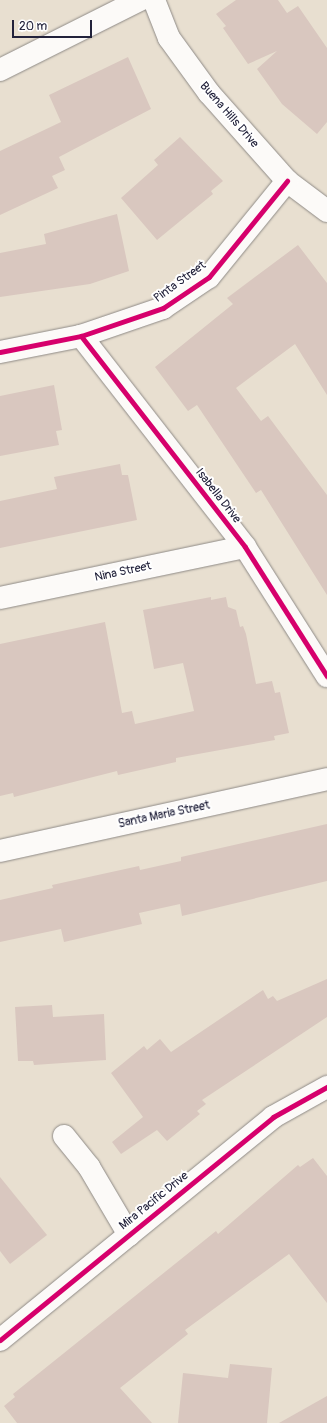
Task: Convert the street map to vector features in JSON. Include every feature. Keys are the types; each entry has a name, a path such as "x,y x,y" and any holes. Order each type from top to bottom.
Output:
{"street":[{"path":"0,70 140,0"},
{"name":"Buena Hills Drive","path":"154,0 169,38 208,93 288,181 327,211"},
{"name":"Pinta Street","path":"0,352 81,336 163,308 208,276 288,181"},
{"name":"Isabella Drive","path":"81,336 245,547 327,676"},
{"name":"Nina Street","path":"0,598 245,547"},
{"name":"Santa Maria Street","path":"0,851 327,779"},
{"name":"Mira Pacific Drive","path":"0,1340 273,1118 327,1087"},
{"path":"64,1136 89,1167 129,1235"}],"building":[{"path":"236,0 278,0 287,13 298,6 327,48 327,122 317,134 282,104 257,69 277,51 248,64 223,28 226,26 216,14"},
{"path":"128,57 151,109 59,157 65,170 52,176 58,188 0,215 0,151 61,122 49,95"},
{"path":"180,137 223,181 211,191 213,194 157,240 121,198 158,165 154,160"},
{"path":"117,214 129,271 90,284 0,297 0,253 46,244 44,234"},
{"path":"298,245 327,283 327,395 295,344 236,388 261,421 268,416 327,495 327,595 261,490 256,493 197,405 188,411 155,367 233,304 227,298"},
{"path":"54,385 62,430 56,431 59,445 0,456 0,396"},
{"path":"120,464 122,475 128,475 137,520 0,548 0,501 57,489 54,477"},
{"path":"211,597 211,600 226,597 228,607 236,610 240,627 243,626 246,634 256,684 272,681 275,693 280,692 289,733 274,736 275,740 176,758 176,762 118,775 117,771 14,797 13,793 0,796 0,644 105,622 122,713 132,711 135,724 194,711 183,663 154,669 143,610"},
{"path":"327,824 327,881 182,916 180,904 139,913 142,924 64,942 61,929 0,942 0,900 53,888 52,885 139,866 140,870 181,861 181,857"},
{"path":"327,979 327,1017 202,1100 206,1104 197,1111 200,1114 167,1141 157,1130 121,1154 112,1142 143,1117 111,1073 144,1046 147,1050 160,1039 171,1052 263,990 268,999 273,996 277,1001"},
{"path":"52,1005 53,1017 104,1014 106,1060 34,1065 33,1061 18,1061 15,1007"},
{"path":"313,1158 327,1176 327,1303 289,1254 185,1330 188,1334 120,1388 152,1423 17,1423 4,1406 15,1397 13,1394 216,1231 218,1234 298,1165 300,1167"},
{"path":"0,1177 47,1235 10,1264 0,1251"},
{"path":"230,1364 272,1368 267,1423 178,1423 183,1373 228,1378"},
{"path":"327,1396 327,1423 279,1423"}],"cycle path":[{"path":"0,352 81,336 163,308 209,277 287,181"},
{"path":"81,336 245,547 327,676"},
{"path":"0,1340 273,1117 327,1087"}]}
